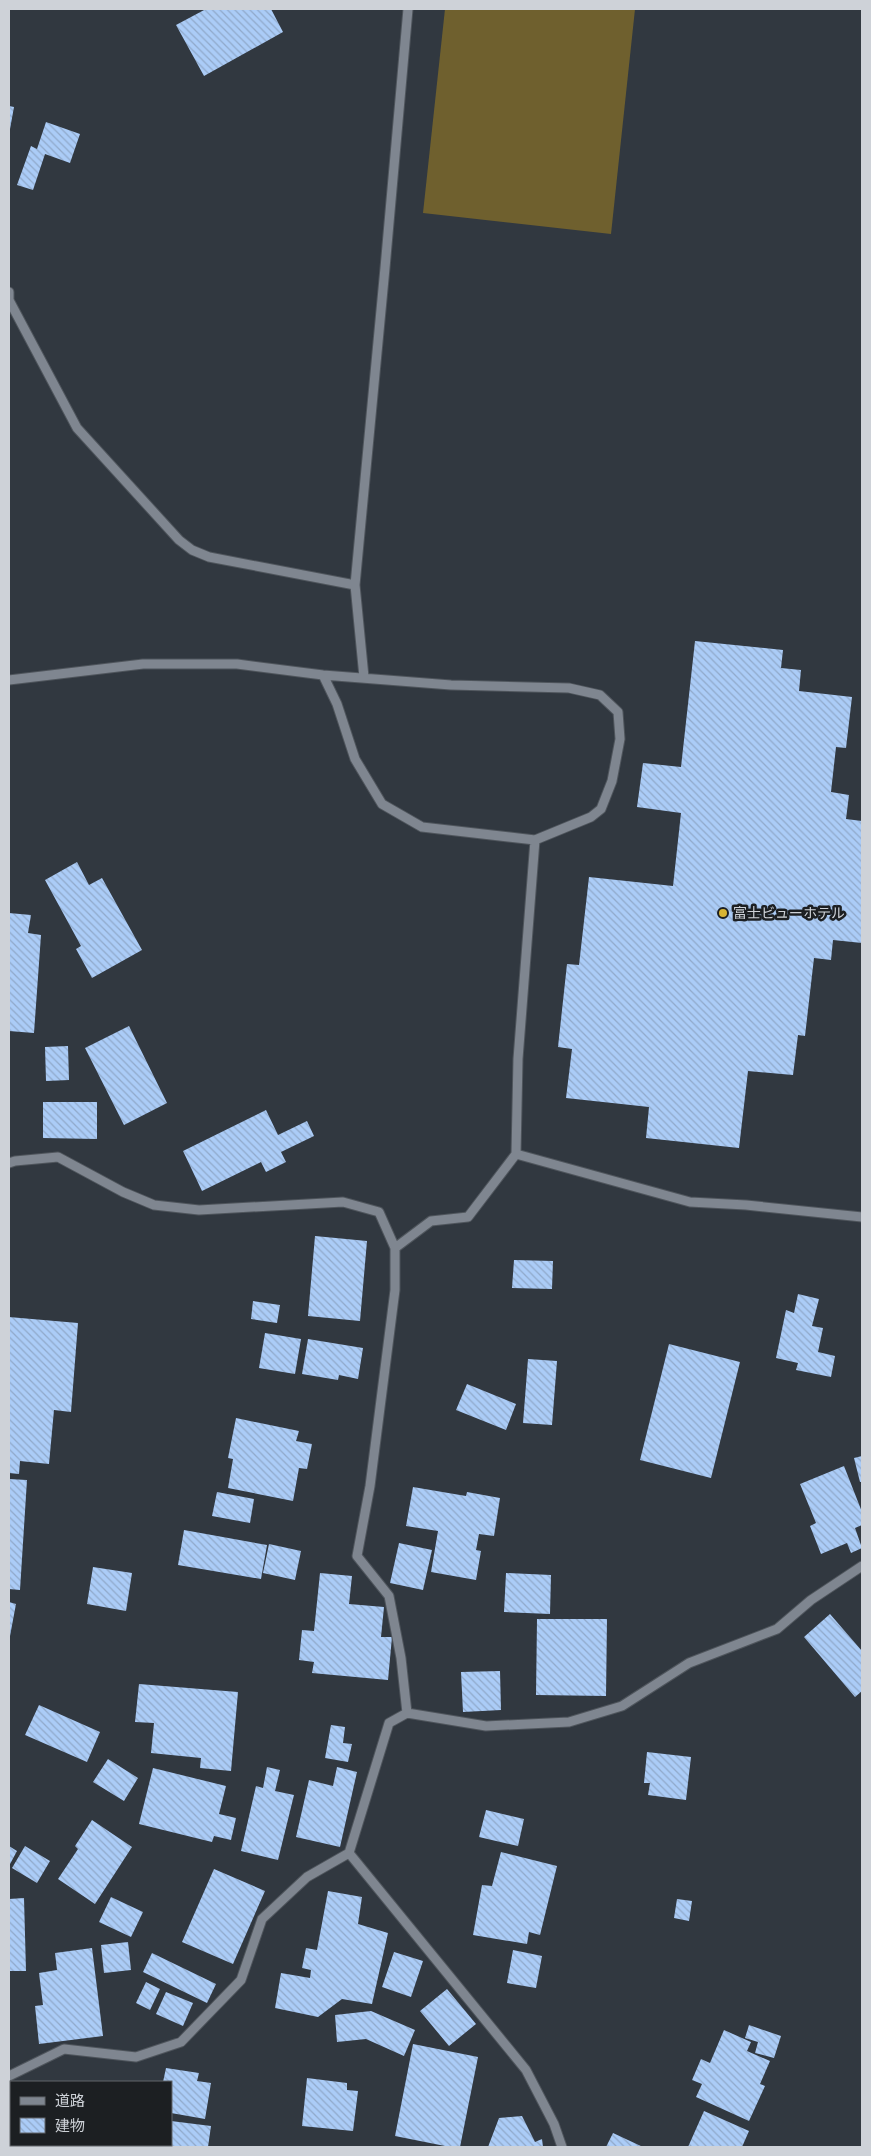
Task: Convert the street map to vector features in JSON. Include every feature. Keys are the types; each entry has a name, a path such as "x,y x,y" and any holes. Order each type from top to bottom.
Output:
{"street":[{"path":"364,677 354,586 408,9"},
{"path":"9,292 9,300 77,428 179,540 192,550 209,557 354,586"},
{"path":"9,680 143,664 237,664 323,675 451,685 569,688 600,695 618,712 620,739 612,781 601,809 591,817 535,840 422,827 382,804 355,758 338,704 323,675"},
{"path":"395,1248 432,1222 468,1217 516,1154 518,1059 535,840"},
{"path":"516,1154 690,1202 746,1205 862,1218"},
{"path":"9,1163 58,1157 123,1192 154,1205 190,1209 343,1202 379,1212 395,1248 395,1290 370,1486 357,1556 389,1596 401,1658 407,1713"},
{"path":"9,2076 64,2049 136,2057 180,2042 241,1980 262,1919 307,1877 349,1853 389,1723 407,1713 486,1726 569,1722 622,1706 689,1663 777,1630 811,1600 862,1566"},
{"path":"349,1853 526,2070 554,2124 562,2147"}],"shaded area":[{"path":"445,9 635,9 611,234 423,213"}],"building":[{"path":"206,9 271,9 283,32 204,76 176,25"},
{"path":"9,106 14,107 10,129 9,129"},
{"path":"46,122 80,134 70,163 45,154 33,190 17,185 31,146 37,149"},
{"name":"富士ビューホテル","path":"695,641 783,650 781,668 801,670 799,691 852,697 846,748 836,747 831,792 849,795 846,819 862,821 862,943 833,940 831,960 814,958 805,1036 798,1035 793,1075 748,1071 739,1148 646,1138 649,1107 566,1098 572,1049 558,1047 567,964 579,965 589,877 673,886 681,813 637,807 643,763 681,767"},
{"path":"77,862 89,885 102,878 142,950 92,978 76,949 81,946 45,880"},
{"path":"9,913 31,915 28,933 41,935 34,1033 9,1031"},
{"path":"129,1026 167,1103 124,1125 85,1048"},
{"path":"68,1046 69,1080 46,1081 45,1047"},
{"path":"43,1102 97,1102 97,1139 43,1138"},
{"path":"266,1110 278,1135 307,1121 314,1136 281,1152 286,1162 266,1172 261,1162 202,1191 183,1151"},
{"path":"315,1236 367,1241 360,1321 308,1316"},
{"path":"514,1260 553,1261 552,1289 512,1288"},
{"path":"798,1294 819,1299 812,1326 823,1328 818,1352 835,1356 831,1377 796,1370 798,1363 776,1358 786,1310 794,1313"},
{"path":"253,1301 280,1305 277,1323 251,1319"},
{"path":"9,1317 78,1323 71,1412 54,1410 49,1464 20,1461 19,1474 9,1473"},
{"path":"265,1333 301,1339 295,1374 259,1368"},
{"path":"308,1339 363,1348 358,1379 339,1375 338,1380 302,1374"},
{"path":"669,1344 740,1362 711,1478 640,1460"},
{"path":"528,1359 557,1361 552,1425 523,1423"},
{"path":"467,1384 516,1404 506,1430 456,1410"},
{"path":"236,1418 299,1431 296,1441 312,1444 307,1469 299,1468 293,1501 228,1488 233,1459 228,1458"},
{"path":"862,1456 862,1482 860,1482 854,1458"},
{"path":"844,1466 862,1512 862,1525 855,1528 862,1548 851,1553 847,1543 821,1554 810,1526 816,1523 800,1484"},
{"path":"9,1479 27,1480 20,1590 9,1589"},
{"path":"413,1487 466,1496 467,1492 500,1498 494,1536 479,1534 476,1550 481,1551 476,1580 431,1572 438,1531 406,1526"},
{"path":"217,1492 254,1499 250,1523 212,1516"},
{"path":"184,1530 267,1545 261,1579 178,1565"},
{"path":"399,1543 432,1550 423,1590 390,1583"},
{"path":"269,1544 301,1551 295,1580 263,1573"},
{"path":"93,1567 132,1573 126,1611 87,1604"},
{"path":"320,1573 352,1576 349,1604 384,1607 381,1637 392,1637 388,1680 312,1673 314,1662 299,1660 302,1630 314,1631"},
{"path":"506,1573 551,1575 550,1614 504,1612"},
{"path":"9,1602 16,1604 10,1636 9,1636"},
{"path":"830,1614 862,1651 862,1691 855,1697 804,1637"},
{"path":"537,1619 607,1619 606,1696 536,1695"},
{"path":"500,1671 501,1710 463,1712 461,1672"},
{"path":"139,1684 238,1692 231,1771 200,1768 201,1758 151,1753 154,1723 135,1722"},
{"path":"39,1705 100,1732 87,1762 25,1735"},
{"path":"331,1725 345,1727 343,1743 352,1744 348,1762 325,1758"},
{"path":"647,1752 691,1757 686,1800 648,1795 650,1783 644,1783"},
{"path":"108,1759 138,1778 124,1801 93,1782"},
{"path":"267,1767 280,1770 275,1791 294,1795 278,1860 241,1851 256,1786 263,1788"},
{"path":"337,1767 357,1772 340,1847 296,1837 309,1780 333,1786"},
{"path":"153,1768 226,1786 219,1814 236,1818 231,1840 214,1836 212,1842 139,1824"},
{"path":"486,1810 524,1819 518,1846 479,1837"},
{"path":"92,1820 132,1847 95,1904 58,1879 78,1849 75,1846"},
{"path":"9,1846 17,1851 9,1866"},
{"path":"25,1846 50,1861 37,1883 12,1868"},
{"path":"501,1852 557,1866 540,1935 529,1932 527,1944 473,1935 482,1885 492,1886"},
{"path":"214,1869 265,1891 233,1964 182,1942"},
{"path":"328,1891 362,1897 358,1924 388,1933 372,2004 342,1999 318,2017 275,2008 281,1973 310,1978 311,1970 302,1968 306,1948 317,1950"},
{"path":"111,1897 143,1912 131,1937 99,1922"},
{"path":"24,1898 26,1971 9,1971 9,1899"},
{"path":"677,1899 692,1901 689,1921 674,1918"},
{"path":"128,1942 131,1970 104,1973 101,1945"},
{"path":"92,1948 103,2036 39,2044 35,2006 43,2005 39,1973 57,1970 55,1953"},
{"path":"513,1950 542,1956 536,1988 507,1983"},
{"path":"394,1952 423,1961 411,1997 382,1987"},
{"path":"152,1953 216,1984 207,2003 143,1972"},
{"path":"146,1982 160,1989 150,2010 136,2003"},
{"path":"447,1989 476,2024 449,2046 420,2011"},
{"path":"166,1992 193,2003 183,2026 156,2014"},
{"path":"371,2011 415,2030 404,2056 366,2039 337,2042 335,2015"},
{"path":"749,2025 781,2036 774,2058 755,2053 758,2042 745,2038"},
{"path":"724,2030 751,2042 747,2051 770,2061 760,2084 765,2086 749,2121 696,2097 702,2084 692,2080 701,2059 710,2063"},
{"path":"413,2044 478,2057 460,2147 450,2147 395,2136"},
{"path":"166,2068 199,2073 197,2081 211,2083 205,2119 172,2113 172,2081 163,2081"},
{"path":"307,2078 347,2083 347,2090 358,2091 353,2131 302,2126"},
{"path":"704,2111 749,2131 742,2147 688,2147"},
{"path":"522,2116 535,2142 542,2139 543,2147 488,2147 499,2118"},
{"path":"172,2121 211,2126 208,2147 153,2147 172,2146"},
{"path":"613,2133 643,2147 606,2147"},
{"path":"26,2146 81,2146 81,2147"}],"place":[{"name":"富士ビューホテル","path":"723,913"}]}
